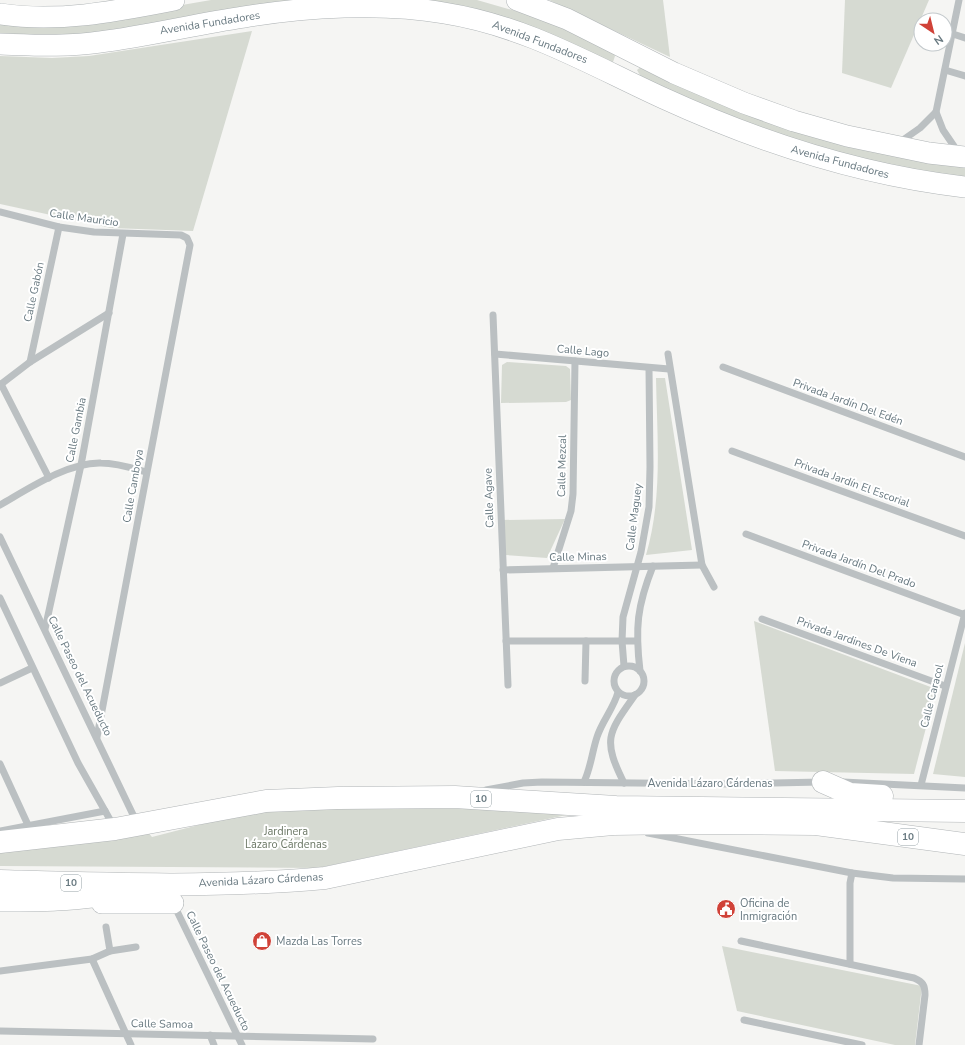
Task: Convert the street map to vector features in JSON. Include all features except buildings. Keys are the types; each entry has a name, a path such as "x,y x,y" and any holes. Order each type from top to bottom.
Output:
{"highway":[{"path":"823,782 850,794 965,799"},
{"name":"Avenida Lázaro Cárdenas","path":"0,842 35,831 110,820 138,825 266,801 455,797 616,807 965,811"},
{"path":"793,809 839,818 965,826"},
{"name":"Avenida Lázaro Cárdenas","path":"0,882 142,885 169,894 325,878 558,828 614,824 816,824 965,844"}],"main road":[{"path":"0,14 51,17 98,14 174,0"},
{"path":"517,0 567,19 723,94 794,121 895,146 929,153 964,157"},
{"name":"Avenida Fundadores","path":"0,44 52,46 100,43 245,17 311,9 379,8 442,12 500,24 557,47 730,127 786,148 919,182 965,187"},
{"path":"622,78 633,52"},
{"path":"47,901 118,893 142,885"},
{"path":"0,900 135,904 169,894"}],"street":[{"path":"959,0 953,34 965,38"},
{"path":"895,146 920,128 936,112 949,52"},
{"path":"945,70 965,76"},
{"path":"936,112 943,130 955,149 964,157"},
{"name":"Calle Mauricio","path":"0,212 59,227 123,234 181,235 189,240"},
{"name":"Calle Gabón","path":"30,362 59,227"},
{"name":"Calle Gambia","path":"45,629 81,465 123,234"},
{"name":"Calle Camboya","path":"97,737 146,472 190,250 189,240"},
{"path":"49,478 1,384 30,362 109,313"},
{"name":"Calle Agave","path":"493,316 508,685"},
{"name":"Calle Lago","path":"495,354 669,369"},
{"path":"668,354 669,369 685,452 702,565 714,587"},
{"name":"Calle Mezcal","path":"553,568 572,511 575,361"},
{"name":"Privada Jardín Del Edén","path":"723,367 965,457"},
{"name":"Calle Maguey","path":"624,666 622,641 623,616 641,552 648,507 650,467 649,368"},
{"name":"Privada Jardín El Escorial","path":"732,450 965,536"},
{"path":"0,505 49,478 81,465 106,463 146,472"},
{"name":"Privada Jardín Del Prado","path":"746,534 965,614"},
{"name":"Calle Paseo del Acueducto","path":"0,537 138,825"},
{"name":"Calle Minas","path":"503,570 702,565"},
{"path":"624,783 613,762 609,740 617,722 635,695 642,688 644,680 640,671 637,642 639,608 642,592 653,566"},
{"path":"0,598 78,763 110,820"},
{"name":"Calle Caracol","path":"921,785 945,686 965,614"},
{"name":"Privada Jardines De Viena","path":"762,619 945,686"},
{"path":"506,642 637,642"},
{"path":"585,681 586,642"},
{"path":"635,695 626,696 618,692 614,686 614,678 618,671 624,666 633,666 640,671"},
{"path":"0,683 32,668"},
{"path":"584,782 592,761 597,737 607,714 616,702 618,692"},
{"path":"597,737 609,740"},
{"path":"0,764 35,831 0,831"},
{"name":"Avenida Lázaro Cárdenas","path":"455,797 523,783 584,782 730,784 823,782 965,788"},
{"name":"Avenida Lázaro Cárdenas","path":"614,824 643,832 852,873 893,878 965,879"},
{"path":"850,964 850,883 852,873"},
{"name":"Calle Paseo del Acueducto","path":"169,894 242,1045"},
{"path":"106,927 110,951"},
{"path":"741,941 914,978 922,982 925,987 925,995 919,1045"},
{"path":"0,971 92,959 110,951 136,947"},
{"path":"92,959 131,1045"},
{"path":"744,1020 862,1045"},
{"name":"Calle Samoa","path":"0,1031 373,1039"},
{"path":"210,1035 214,1045"},
{"path":"324,1038 327,1045"}],"green space":[{"path":"211,0 477,0 526,14 573,32 613,51 615,56 613,62 606,63 411,2 58,37 0,33 0,20 124,15"},
{"path":"549,0 663,0 670,57"},
{"path":"845,0 929,0 924,12 913,12 913,37 891,88 842,73"},
{"path":"252,31 193,231 111,228 0,204 0,56 52,58 89,56"},
{"path":"642,66 965,164 965,179 877,164 782,137 699,105 641,77 637,70"},
{"path":"507,362 566,366 570,369 571,400 566,402 501,403 502,365"},
{"path":"656,378 665,378 692,550 646,555 655,511 657,489 658,445"},
{"path":"565,519 547,558 506,555 502,520"},
{"path":"754,621 936,689 914,774 775,771"},
{"path":"965,643 965,777 933,774"},
{"name":"Jardinera Lázaro Cárdenas","path":"269,807 571,808 571,814 318,868 0,866 0,853 146,830 152,837"},
{"path":"722,946 922,986 915,1045 895,1045 737,1011"}],"place":[{"name":"Oficina de Inmigración","path":"726,909"},
{"name":"Mazda Las Torres","path":"262,941"}]}
